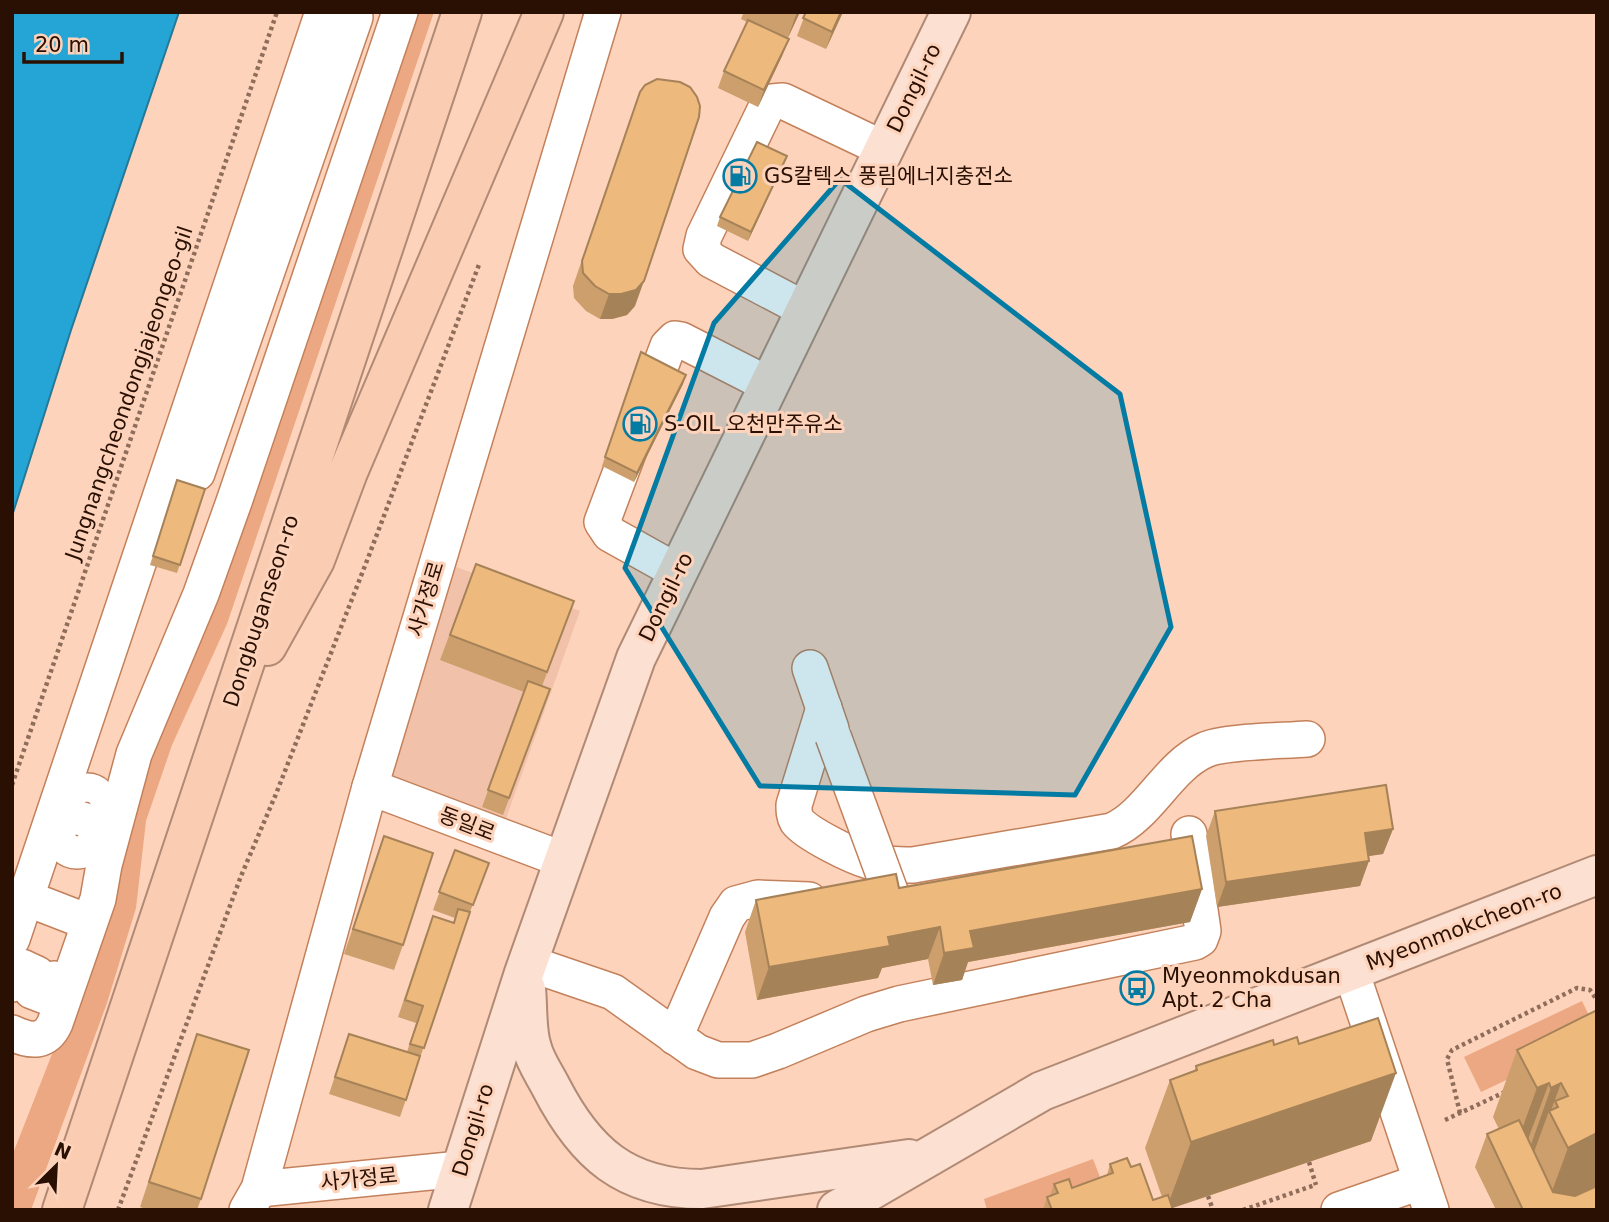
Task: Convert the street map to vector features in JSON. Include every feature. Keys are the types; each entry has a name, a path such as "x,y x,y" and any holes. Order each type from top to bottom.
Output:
{"highway":[{"name":"Dongbuganseon-ro","path":"63,1208 462,12"},
{"path":"223,724 315,560 348,472 544,12"}],"main road":[{"name":"Dongil-ro","path":"455,1188 526,968 636,658 951,12"},
{"name":"Myeonmokcheon-ro","path":"846,1207 1042,1091 1597,875"},
{"path":"526,968 531,1048 558,1101 590,1146 614,1166 642,1180 674,1189 702,1189 930,1156"}],"street":[{"name":"사가정로","path":"455,1188 253,1200 370,787 603,12"},
{"path":"12,1033 29,1040 40,1040 51,1031 55,1023 97,899 134,754 201,594 262,390 356,115 364,16"},
{"path":"262,390 208,477 364,16"},
{"path":"20,945 364,16"},
{"path":"806,310 711,260 701,249 704,236 761,117 772,102 783,101 884,149"},
{"path":"678,572 610,534 602,522 668,346 675,339 681,340 769,385"},
{"path":"810,668 829,722 866,901"},
{"path":"95,786 122,739 102,728 108,709"},
{"path":"829,722 794,805 795,818 804,828 856,855 869,861 896,865 913,865 1112,831 1126,825 1192,758 1207,749 1307,739"},
{"name":"동일로","path":"370,787 564,860"},
{"path":"526,968 613,992 697,1052 718,1060 752,1060 866,1014 899,1004 1195,942 1200,939 1203,931 1191,836"},
{"path":"20,945 60,911 58,866"},
{"path":"675,1037 727,917 736,904 758,898 931,903"},
{"path":"12,984 22,967 37,974 32,991 46,996 54,979"},
{"path":"1327,1197 1425,1196 1351,971"}],"path":[{"name":"Jungnangcheondongjajeongeo-gil","path":"12,785 277,12"},
{"path":"117,1210 241,876 276,794 482,256"},
{"path":"1460,1113 1447,1059 1452,1051 1577,988 1590,990 1597,1000"},
{"path":"1445,1120 1508,1091"},
{"path":"1309,1162 1327,1197"},
{"path":"1208,1196 1213,1210"}],"highlighted area":[{"path":"840,179 1120,394 1171,627 1075,795 760,786 625,568 714,323"}],"shaded area":[{"path":"411,12 434,12 227,624 172,745 146,821 136,908 107,1003 31,1210 12,1210 12,1156 109,909 149,757"},
{"path":"456,567 580,611 504,824 380,780"},
{"path":"1582,1001 1597,1037 1481,1092 1464,1057"},
{"path":"1093,1159 1110,1203 1092,1210 987,1210 984,1199"}],"water":[{"path":"12,12 179,12 71,330 12,516"}],"building":[{"path":"806,12 841,12 832,32 803,18"},
{"path":"748,20 789,39 764,90 724,71"},
{"path":"657,79 680,82 690,87 700,106 699,117 644,281 636,290 609,294 595,286 583,273 582,261 640,92 645,85"},
{"path":"757,142 787,156 751,232 720,217"},
{"path":"641,352 686,375 637,473 605,457"},
{"path":"177,480 205,489 180,565 153,556"},
{"path":"476,564 574,601 547,672 450,635"},
{"path":"528,681 550,689 509,798 488,790"},
{"path":"1386,785 1393,829 1365,833 1369,861 1226,882 1215,811"},
{"path":"384,836 433,853 403,945 353,929"},
{"path":"1192,836 1202,889 970,931 974,948 944,953 940,927 888,937 890,946 769,967 756,900 896,874 899,888"},
{"path":"455,850 489,863 473,905 439,892"},
{"path":"458,909 470,912 424,1048 410,1044 423,1006 405,1000 433,916 454,923"},
{"path":"1597,1010 1597,1133 1568,1148 1549,1111 1558,1107 1555,1101 1568,1096 1561,1083 1551,1088 1549,1083 1537,1088 1517,1050"},
{"path":"1378,1018 1396,1073 1191,1142 1170,1080 1197,1070 1196,1066 1273,1040 1274,1045 1297,1037 1299,1044"},
{"path":"197,1034 249,1050 201,1199 149,1182"},
{"path":"349,1034 420,1056 406,1100 335,1077"},
{"path":"1519,1120 1553,1192 1575,1196 1597,1186 1597,1210 1523,1210 1487,1134"},
{"path":"1127,1158 1131,1167 1140,1164 1153,1200 1168,1195 1173,1210 1052,1210 1047,1197 1058,1193 1054,1184 1069,1179 1072,1188 1113,1173 1110,1164"}],"place":[{"name":"GS칼텍스 풍림에너지충전소","path":"740,176"},
{"name":"S-OIL 오천만주유소","path":"640,424"},
{"name":"Myeonmokdusan Apt. 2 Cha","path":"1137,988"}]}
